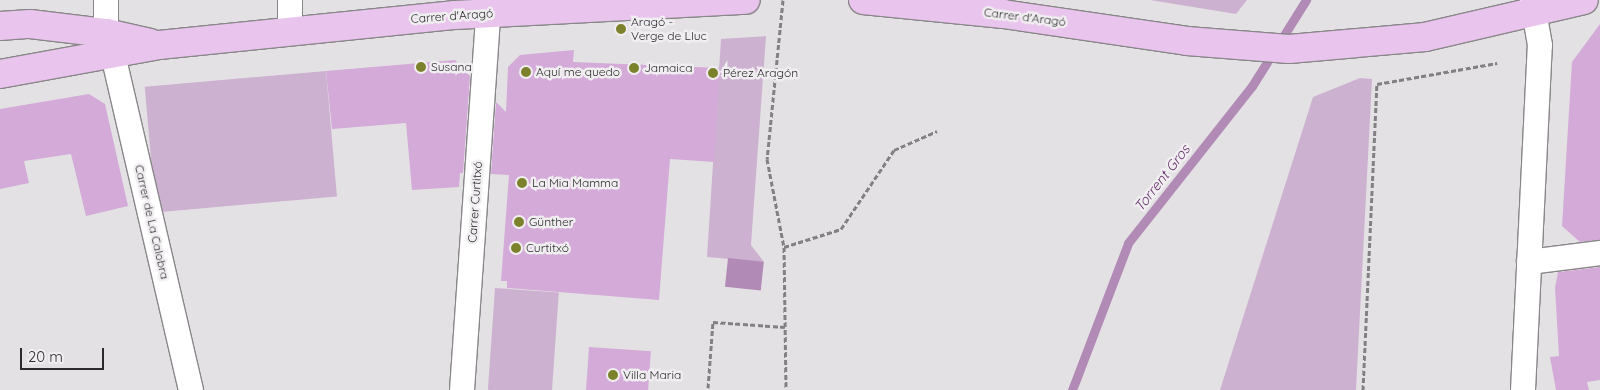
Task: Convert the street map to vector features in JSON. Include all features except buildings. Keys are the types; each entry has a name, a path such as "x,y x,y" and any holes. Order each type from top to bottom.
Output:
{"main road":[{"name":"Carrer d'Aragó","path":"0,26 30,24 110,44 159,45 290,32 489,6 746,0"},
{"name":"Carrer d'Aragó","path":"863,0 1030,17 1187,41 1289,49 1360,45 1425,37 1533,6 1584,0"},
{"name":"Carrer d'Aragó","path":"0,74 110,44"}],"street":[{"name":"Carrer de La Calobra","path":"106,0 110,44 191,390"},
{"path":"290,0 290,32"},
{"name":"Carrer Curtitxó","path":"462,390 489,6"},
{"path":"1523,390 1540,45 1533,6"},
{"path":"1529,262 1600,253"}],"path":[{"path":"784,0 767,159 784,247 786,390"},
{"path":"1363,390 1377,84 1497,64"},
{"path":"784,247 841,229 894,150 937,131"},
{"path":"708,388 713,322 785,327"}],"shaded area":[{"path":"1150,0 1247,0 1236,14"},
{"path":"766,36 751,245 764,262 707,257 721,39"},
{"path":"326,71 337,197 156,212 145,87"},
{"path":"1360,78 1372,79 1356,390 1220,390 1313,97"},
{"path":"728,258 764,262 761,291 725,287"},
{"path":"495,288 559,292 552,390 488,390"}],"waterway":[{"name":"Torrent Gros","path":"1072,390 1128,243 1252,86 1306,0"}],"place":[{"name":"Aragó - Verge de Lluc","path":"621,29"},
{"name":"Susana","path":"421,67"},
{"name":"Jamaica","path":"634,68"},
{"name":"Aquí me quedo","path":"526,72"},
{"name":"Pérez Aragón","path":"713,73"},
{"name":"La Mia Mamma","path":"522,183"},
{"name":"Günther","path":"519,222"},
{"name":"Curtitxó","path":"516,248"},
{"name":"Villa Maria","path":"613,375"}]}
